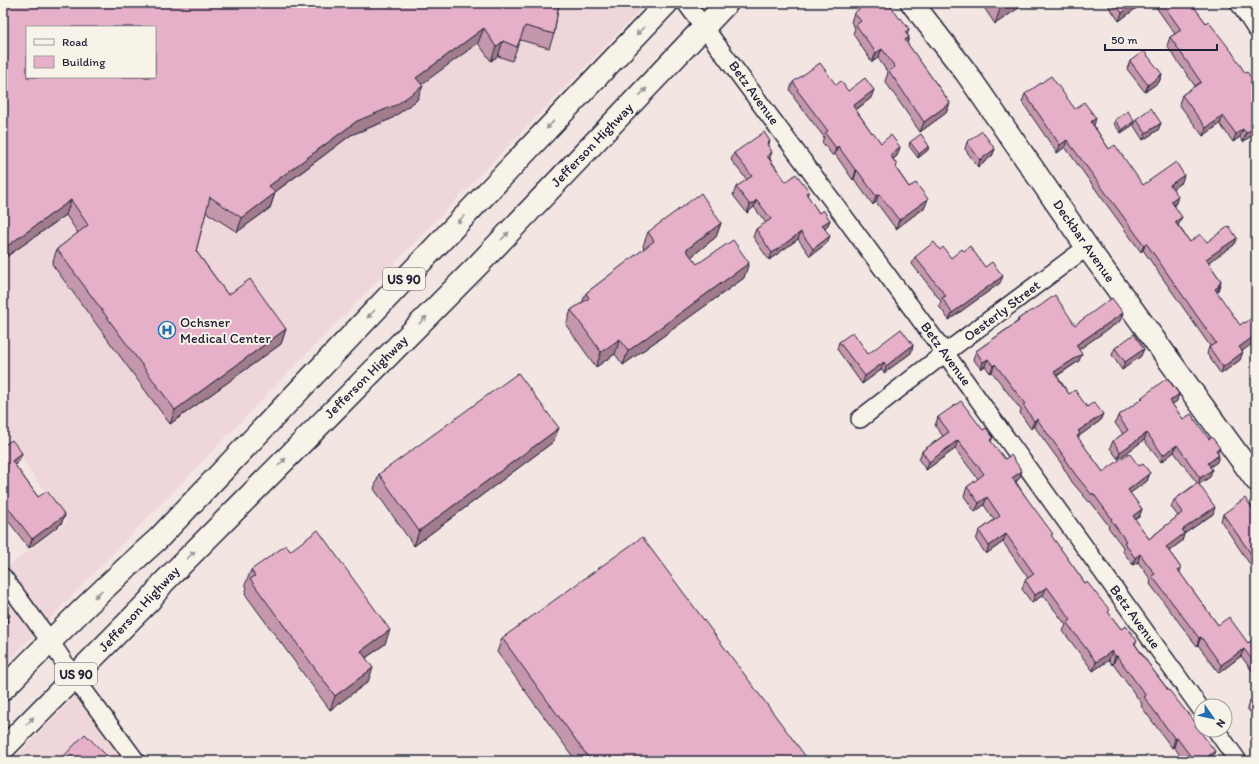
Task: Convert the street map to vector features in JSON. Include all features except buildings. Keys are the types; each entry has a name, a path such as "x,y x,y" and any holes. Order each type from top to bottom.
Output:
{"main road":[{"name":"US 90","path":"3,689 126,567 158,539 667,3"},
{"name":"Jefferson Highway","path":"3,749 150,600 163,583 478,265 726,3"},
{"name":"Deckbar Avenue","path":"912,3 965,72 1087,247 1256,480"}],"street":[{"name":"Betz Avenue","path":"686,3 946,353 1193,698"},
{"path":"1239,3 1256,28"},
{"name":"Oesterly Street","path":"860,419 1087,247"},
{"path":"3,577 136,761"},
{"path":"1222,738 1238,761"}],"shaded area":[{"name":"Ochsner Medical Center","path":"3,3 647,3 3,667 3,570 67,522 3,433"},
{"path":"75,696 124,761 12,761"}],"place":[{"name":"Ochsner Medical Center","path":"167,330"}]}
